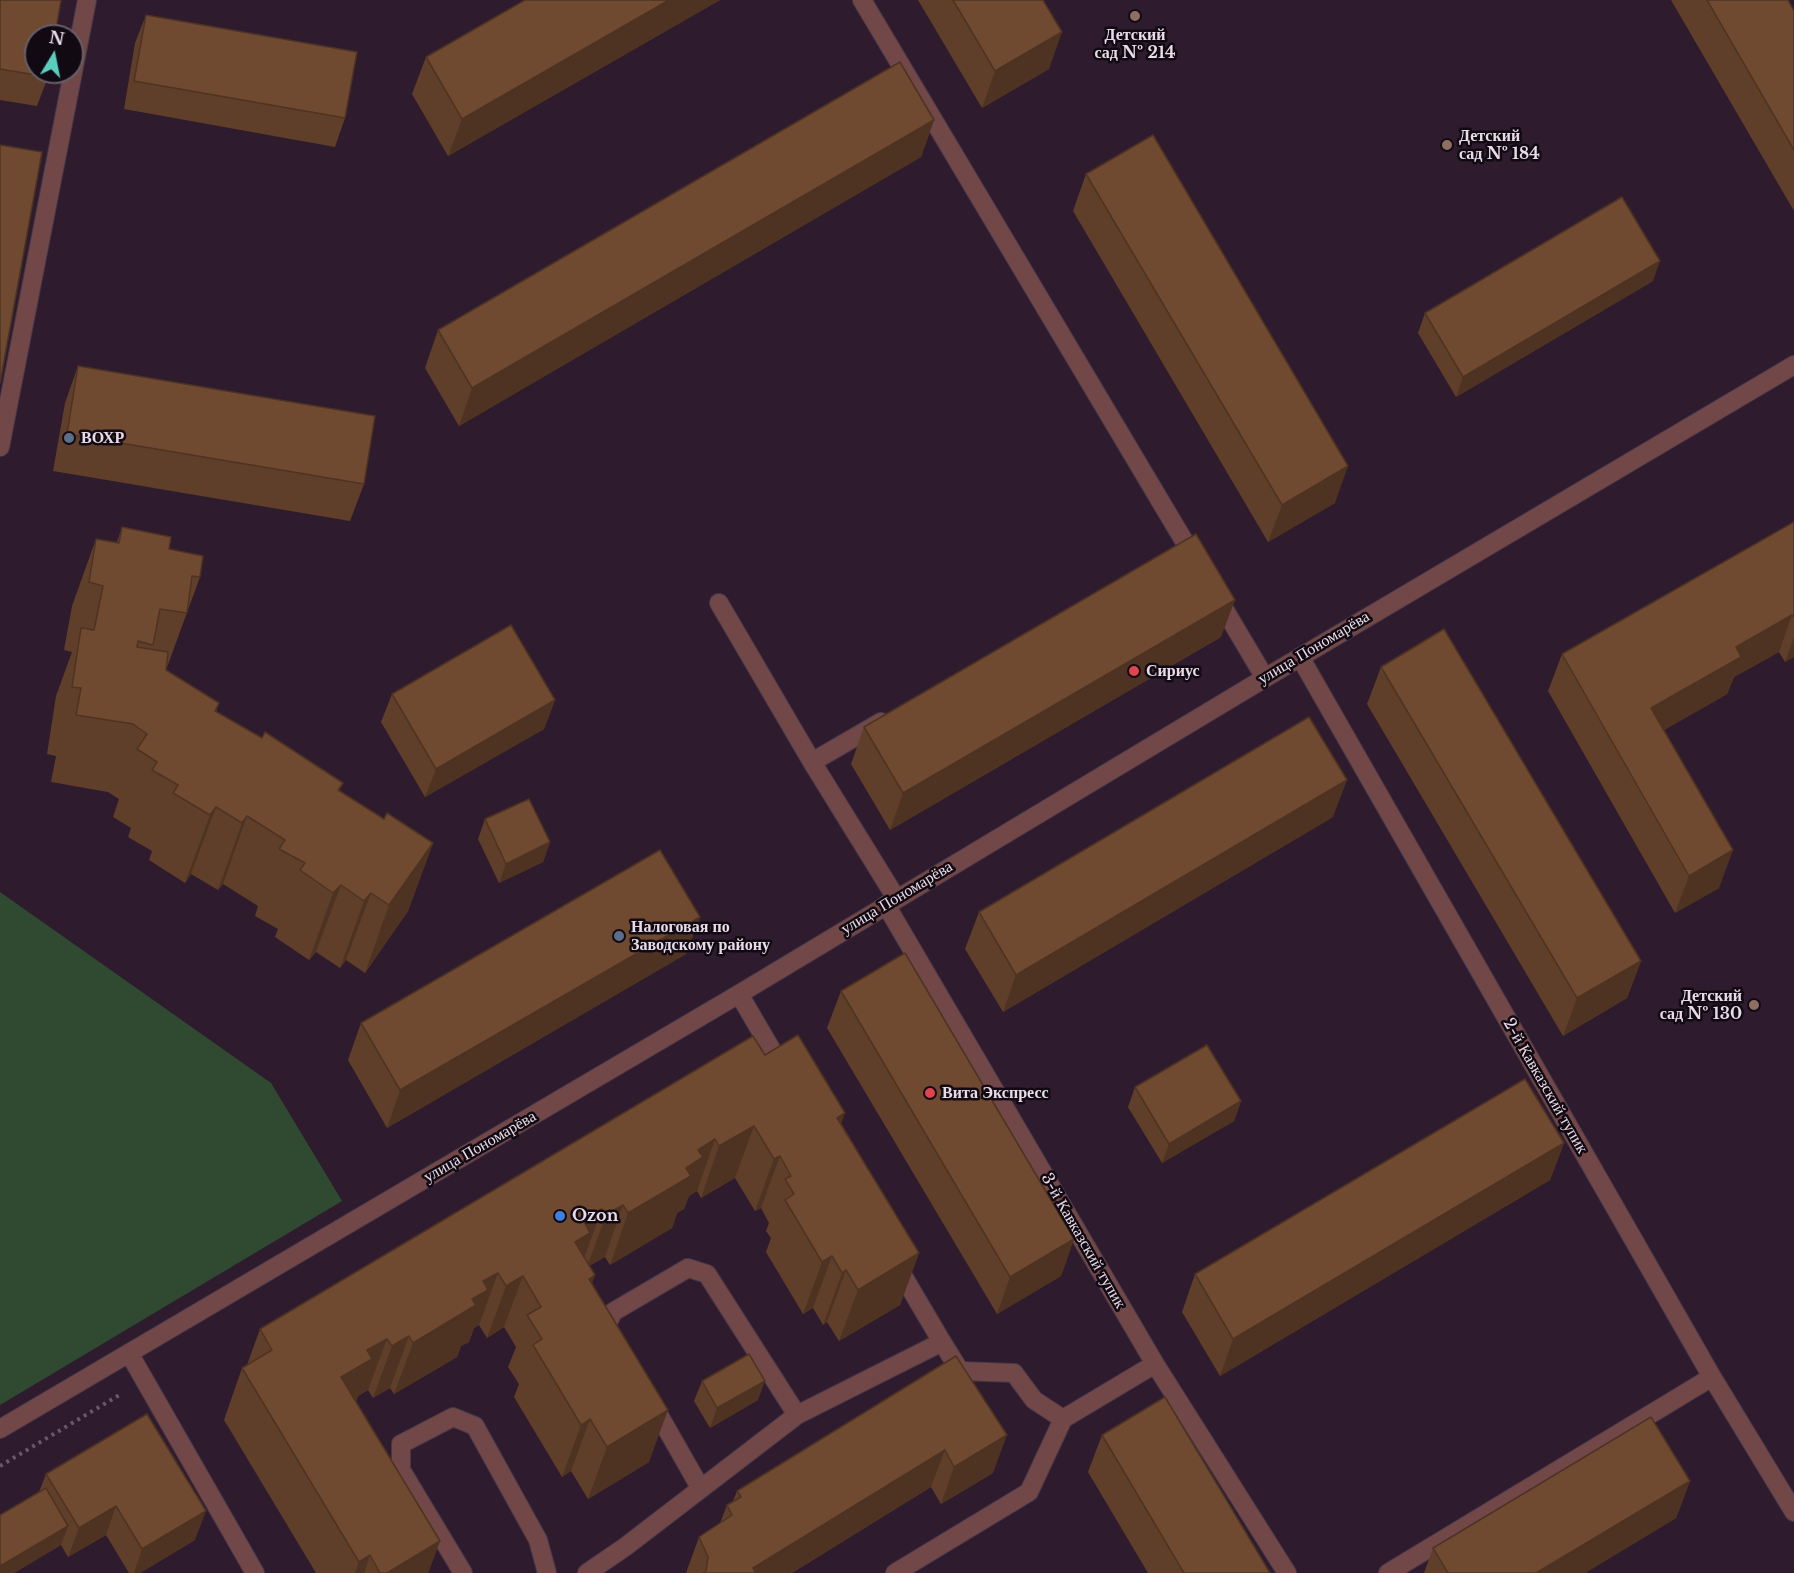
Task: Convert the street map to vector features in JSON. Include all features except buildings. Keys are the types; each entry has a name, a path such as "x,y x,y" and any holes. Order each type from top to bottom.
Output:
{"street":[{"path":"0,447 87,0"},
{"path":"862,0 1265,678"},
{"name":"улица Пономарёва","path":"0,1429 739,994 1300,657 1794,365"},
{"name":"3-й Кавказский тупик","path":"719,603 1155,1364 1287,1573"},
{"name":"2-й Кавказский тупик","path":"1300,657 1712,1377 1794,1512"},
{"path":"812,762 895,715"},
{"path":"739,994 793,1086"},
{"path":"888,1250 960,1371 1014,1373 1034,1400 1063,1419"},
{"path":"618,1346 606,1327 613,1312 688,1268 707,1274 797,1415"},
{"path":"587,1573 797,1415 942,1342"},
{"path":"129,1353 255,1573"},
{"path":"895,1573 1029,1492 1063,1419 1155,1364"},
{"path":"1388,1573 1712,1377"},
{"path":"641,1385 701,1489"},
{"path":"463,1573 401,1470 401,1444 453,1417 475,1426 538,1540 547,1573"}],"green space":[{"path":"0,892 271,1083 342,1201 0,1405"}],"place":[{"name":"Детский сад № 214","path":"1135,16"},
{"name":"Детский сад № 184","path":"1447,145"},
{"name":"ВОХР","path":"69,438"},
{"name":"Сириус","path":"1134,671"},
{"name":"Налоговая по Заводскому району","path":"619,936"},
{"name":"Детский сад № 130","path":"1754,1005"},
{"name":"Вита Экспресс","path":"930,1093"},
{"name":"Ozon","path":"560,1216"}]}
